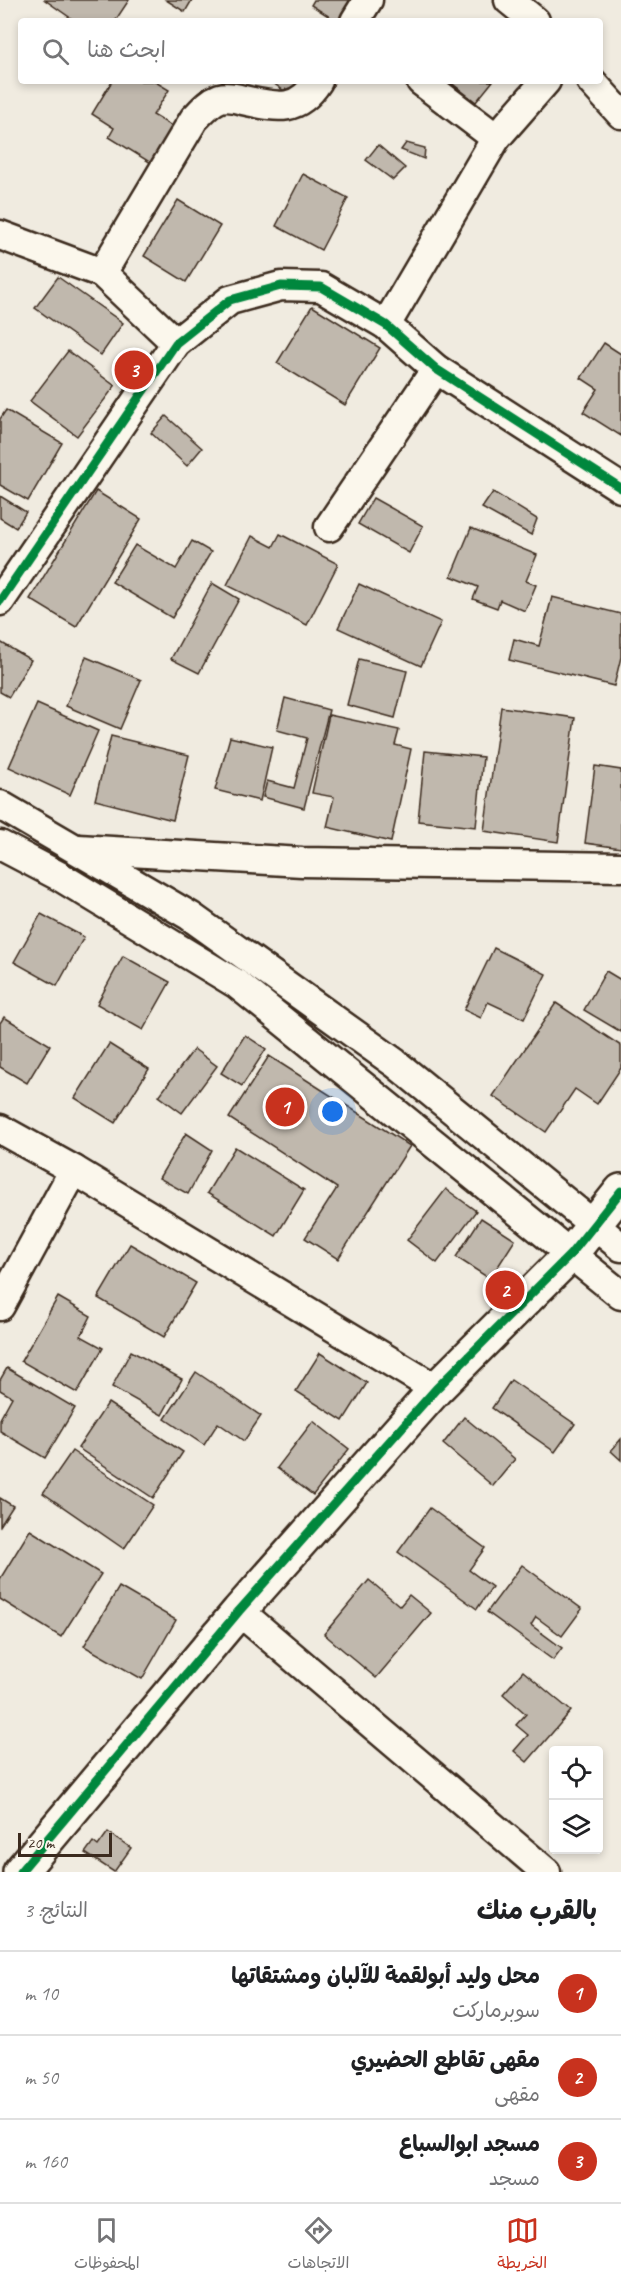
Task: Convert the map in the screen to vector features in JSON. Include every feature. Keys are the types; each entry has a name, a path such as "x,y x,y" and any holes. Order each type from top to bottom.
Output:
{"street":[{"path":"357,18 368,0"},
{"path":"509,0 531,18"},
{"path":"102,273 195,119 210,103 222,98 234,98 277,107 285,106 310,93 316,84"},
{"path":"425,84 496,138"},
{"path":"386,324 496,138 543,84"},
{"path":"594,84 621,114"},
{"path":"0,235 102,273 176,344"},
{"path":"0,601 176,344 230,300 281,286 321,288 386,324 436,369 621,488"},
{"path":"329,527 436,369"},
{"path":"0,805 189,916 386,1057 621,1247"},
{"path":"0,845 59,876 237,984 621,1295"},
{"path":"73,849 302,862 621,867"},
{"path":"0,1129 74,1170 436,1389"},
{"path":"0,1306 74,1170"},
{"path":"20,1872 239,1611 436,1389 570,1255 621,1191"},
{"path":"239,1611 546,1872"}],"building":[{"path":"45,0 129,0 117,18 71,18"},
{"path":"166,0 192,0 185,12"},
{"path":"314,0 355,0 343,18 331,18 311,5"},
{"path":"110,84 159,84 169,90 153,115 172,126 151,163 109,137 114,128 92,114"},
{"path":"274,84 302,84 293,97"},
{"path":"453,84 491,84 476,102"},
{"path":"406,143 425,148 424,159 401,150"},
{"path":"378,145 405,168 393,180 366,160"},
{"path":"303,174 348,198 321,250 276,226"},
{"path":"178,200 220,226 186,282 144,256"},
{"path":"58,277 123,323 101,355 35,308"},
{"path":"312,306 380,348 345,405 277,363"},
{"path":"604,343 621,354 621,436 583,412 598,389 581,378"},
{"path":"68,351 115,386 77,436 30,401"},
{"path":"6,410 62,443 28,501 0,485 0,419"},
{"path":"166,416 202,448 187,466 151,433"},
{"path":"96,491 141,519 76,627 30,599"},
{"path":"493,492 537,519 531,535 482,508"},
{"path":"0,496 26,512 16,528 0,518"},
{"path":"373,498 423,526 409,553 358,524"},
{"path":"471,528 537,555 526,581 536,585 525,611 500,600 497,608 473,599 478,587 451,576"},
{"path":"280,534 338,564 307,625 227,585 252,536 273,547"},
{"path":"192,541 211,552 172,618 112,582 135,545 176,569"},
{"path":"212,583 239,599 199,673 171,659"},
{"path":"359,584 441,622 421,666 338,628"},
{"path":"552,597 621,614 621,657 614,686 509,660 514,639 539,646"},
{"path":"0,642 31,660 9,697 0,692"},
{"path":"86,657 141,680 120,729 66,706"},
{"path":"359,659 407,671 395,718 347,705"},
{"path":"285,698 329,710 304,808 263,797 267,781 294,788 307,738 277,730"},
{"path":"37,704 98,731 70,795 9,767"},
{"path":"501,707 575,718 558,842 484,831"},
{"path":"329,715 399,730 395,745 411,749 391,842 327,827 334,797 312,793"},
{"path":"111,736 189,755 173,820 95,800"},
{"path":"230,737 272,747 260,801 215,790"},
{"path":"425,751 483,757 476,827 418,821"},
{"path":"595,766 621,770 621,848 585,843"},
{"path":"41,914 84,937 57,986 14,962"},
{"path":"494,948 546,974 524,1019 488,1002 481,1018 464,1010"},
{"path":"123,956 170,982 143,1030 97,1004"},
{"path":"606,971 621,980 621,1032 584,1010"},
{"path":"556,1003 621,1046 621,1068 597,1104 575,1089 546,1132 493,1096"},
{"path":"4,1017 50,1045 27,1083 0,1067 0,1023"},
{"path":"245,1035 266,1049 242,1086 221,1073"},
{"path":"109,1044 149,1069 115,1123 75,1098"},
{"path":"194,1049 217,1066 182,1113 159,1096"},
{"path":"269,1056 410,1146 338,1259 305,1238 337,1188 229,1118"},
{"path":"186,1133 212,1150 188,1194 159,1178"},
{"path":"235,1147 304,1190 276,1236 207,1193"},
{"path":"446,1189 476,1211 437,1263 407,1240"},
{"path":"481,1218 515,1240 490,1279 456,1257"},
{"path":"130,1244 196,1283 164,1337 98,1298"},
{"path":"58,1297 91,1316 81,1336 103,1348 77,1393 21,1361"},
{"path":"131,1351 182,1379 162,1415 112,1387"},
{"path":"320,1353 367,1383 343,1421 296,1391"},
{"path":"7,1368 75,1408 45,1458 0,1431 0,1419 12,1397 0,1390 0,1380"},
{"path":"196,1372 261,1416 244,1441 218,1423 204,1445 165,1419"},
{"path":"511,1380 575,1424 555,1452 492,1408"},
{"path":"108,1403 183,1452 153,1498 78,1448"},
{"path":"464,1417 515,1459 493,1486 443,1444"},
{"path":"313,1421 349,1449 313,1495 277,1468"},
{"path":"621,1439 621,1460 611,1451"},
{"path":"72,1451 153,1505 124,1549 43,1493"},
{"path":"0,1498 13,1506 0,1526"},
{"path":"430,1508 485,1548 469,1570 492,1587 477,1609 398,1552"},
{"path":"30,1530 101,1574 61,1637 0,1599 0,1579"},
{"path":"522,1565 582,1609 562,1636 536,1617 531,1625 562,1648 553,1660 487,1612"},
{"path":"369,1580 400,1606 409,1595 431,1613 376,1678 324,1634"},
{"path":"119,1587 176,1620 142,1679 84,1646"},
{"path":"523,1671 571,1711 527,1762 514,1751 528,1735 516,1725 526,1714 503,1694"},
{"path":"108,1832 131,1848 114,1872 85,1853 93,1842 98,1846"}],"cycle path":[{"path":"0,601 176,343 230,300 281,286 321,287 386,325 436,369 621,488"},
{"path":"20,1872 239,1611 436,1389 570,1255 621,1191"}],"place":[{"name":"مسجد ابوالسباع","path":"134,370"},
{"name":"محل وليد أبولقمة للآلبان ومشتقاتها","path":"285,1107"},
{"name":"مقهى تقاطع الحضيري","path":"505,1290"}]}
